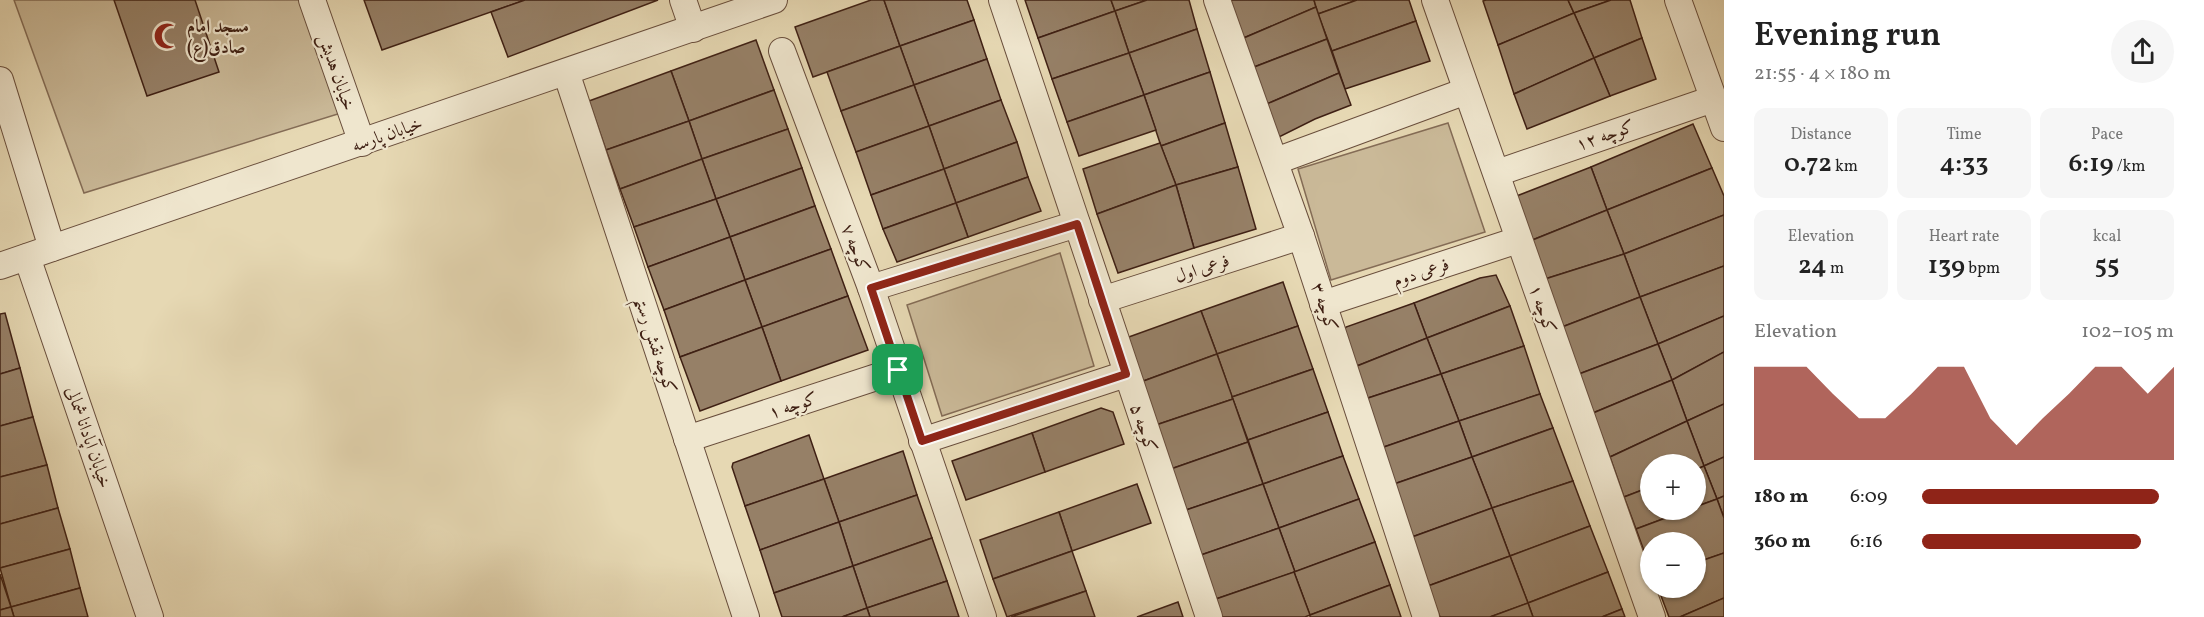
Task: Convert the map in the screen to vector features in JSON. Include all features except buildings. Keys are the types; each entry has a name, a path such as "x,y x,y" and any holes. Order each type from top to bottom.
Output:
{"street":[{"name":"خیابان هدیش","path":"312,0 362,143"},
{"path":"683,0 693,28"},
{"name":"خیابان پارسه","path":"0,266 774,0"},
{"name":"کوچه ۵","path":"1002,0 1209,617"},
{"name":"کوچه ۳","path":"1216,0 1276,161 1426,617"},
{"name":"کوچه ۱","path":"1436,0 1518,240 1652,617"},
{"path":"1678,0 1724,128"},
{"name":"کوچه ۷","path":"782,51 871,288 983,617"},
{"name":"کوچه نقش رستم","path":"566,72 746,617"},
{"path":"0,80 52,248"},
{"path":"1276,161 1466,91"},
{"name":"کوچه ۱۲","path":"1497,173 1713,99"},
{"path":"871,288 1077,224"},
{"name":"فرعی اول","path":"1102,300 1301,236"},
{"name":"فرعی دوم","path":"1323,304 1518,240"},
{"name":"خیابان آپادانا شمالی","path":"27,257 150,617"},
{"name":"کوچه ۱","path":"687,439 898,370"},
{"path":"922,441 1126,374"}],"shaded area":[{"path":"14,0 301,0 341,113 84,193"},
{"path":"1448,123 1485,232 1331,280 1298,169"},
{"path":"1060,253 1094,366 942,416 907,305"}],"place":[{"name":"مسجد امام صادق(ع)","path":"167,36"}],"route":[{"path":"1077,224 1126,374 922,441 898,370 871,288 1077,224"}]}
